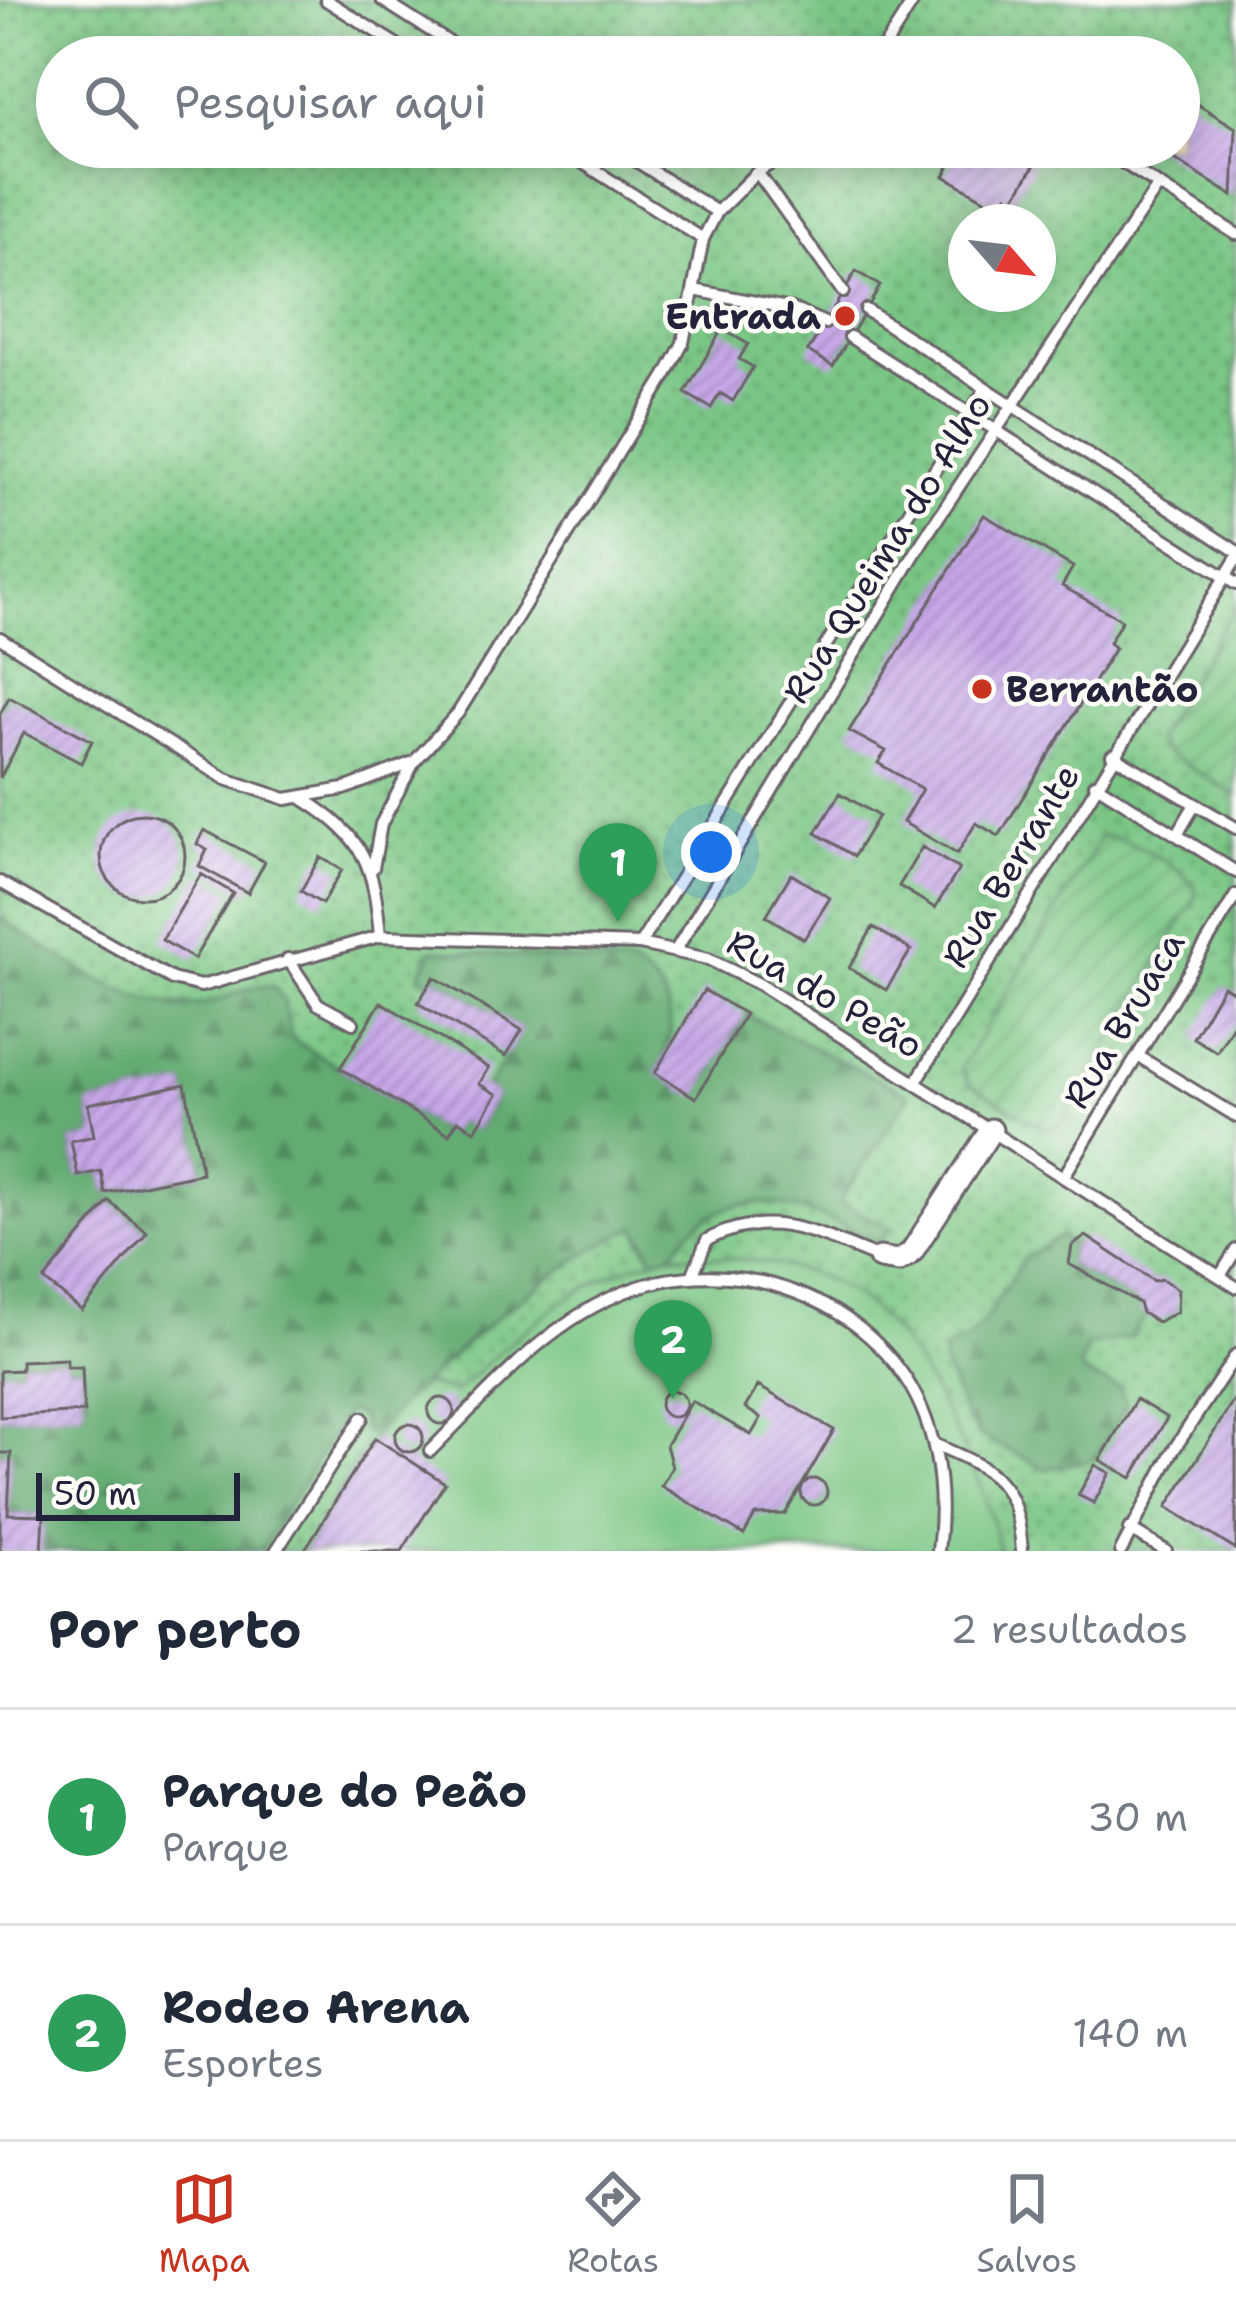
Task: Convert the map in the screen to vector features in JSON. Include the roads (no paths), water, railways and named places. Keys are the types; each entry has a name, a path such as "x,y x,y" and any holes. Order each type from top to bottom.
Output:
{"street":[{"path":"880,1258 898,1261 911,1253 991,1130"}],"lane":[{"path":"326,0 383,36"},
{"path":"382,0 439,36"},
{"path":"891,36 914,0"},
{"path":"591,168 703,238"},
{"path":"647,168 717,212"},
{"path":"380,936 373,868 381,824 414,762 458,713 666,375 682,343 703,238 717,212 764,168"},
{"path":"1131,168 1236,234"},
{"path":"757,172 843,292"},
{"name":"Rua Queima do Alho","path":"677,948 995,428 1159,186"},
{"path":"694,290 792,309 825,323"},
{"path":"866,310 1236,555"},
{"path":"850,337 1230,581"},
{"name":"Rua Queima do Alho","path":"640,944 986,388"},
{"name":"Rua Berrante","path":"916,1082 1112,755 1230,581 1236,555"},
{"path":"0,638 251,791 302,798 344,789 414,762"},
{"path":"1112,755 1236,828"},
{"path":"1095,784 1236,872"},
{"path":"302,798 357,841 373,868"},
{"path":"1177,835 1195,804"},
{"name":"Rua do Peão","path":"0,882 172,979 201,986 380,936 677,948 759,984 1236,1287"},
{"name":"Rua Bruaca","path":"1064,1176 1236,895"},
{"path":"288,959 318,1004 353,1023"},
{"path":"1138,1056 1236,1116"},
{"path":"693,1274 707,1240 739,1223 776,1223 880,1258"},
{"path":"1220,1276 1236,1250"},
{"path":"430,1451 536,1345 591,1306 632,1288 693,1274 752,1279 812,1299 857,1325 920,1405 934,1444 941,1486 938,1551"},
{"path":"1121,1551 1236,1355"},
{"path":"276,1551 362,1418"},
{"path":"934,1444 999,1476 1020,1514 1022,1551"},
{"path":"1130,1529 1166,1551"}],"place":[{"name":"Entrada","path":"845,316"},
{"name":"Berrantão","path":"982,689"},
{"name":"Parque do Peão","path":"618,922"},
{"name":"Rodeo Arena","path":"673,1399"}]}
